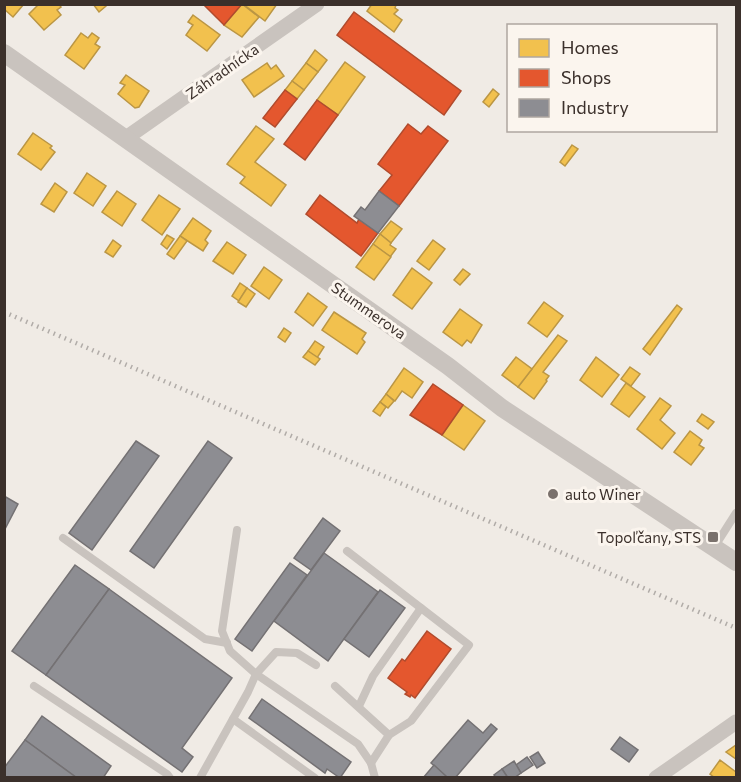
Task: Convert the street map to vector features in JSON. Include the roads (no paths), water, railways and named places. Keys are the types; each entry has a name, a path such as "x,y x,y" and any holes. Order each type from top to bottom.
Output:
{"street":[{"name":"Záhradnícka","path":"126,138 317,4"},
{"name":"Stummerova","path":"4,53 448,366 502,408 736,562"},
{"path":"656,777 736,722"}],"lane":[{"path":"714,548 736,514"},
{"path":"237,530 222,631 230,651 256,674 358,744 371,763 375,777"},
{"path":"63,538 205,639 227,643"},
{"path":"347,551 469,645 411,721 389,735 371,763"},
{"path":"359,706 373,676 421,608"},
{"path":"201,777 256,674 276,652 297,653 316,665"},
{"path":"34,686 170,777"},
{"path":"335,686 389,735"},
{"path":"233,719 315,777"}],"railway":[{"path":"4,312 736,628"}],"place":[{"name":"auto Winer","path":"553,494"},
{"name":"Topoľčany, STS","path":"713,537"}]}
